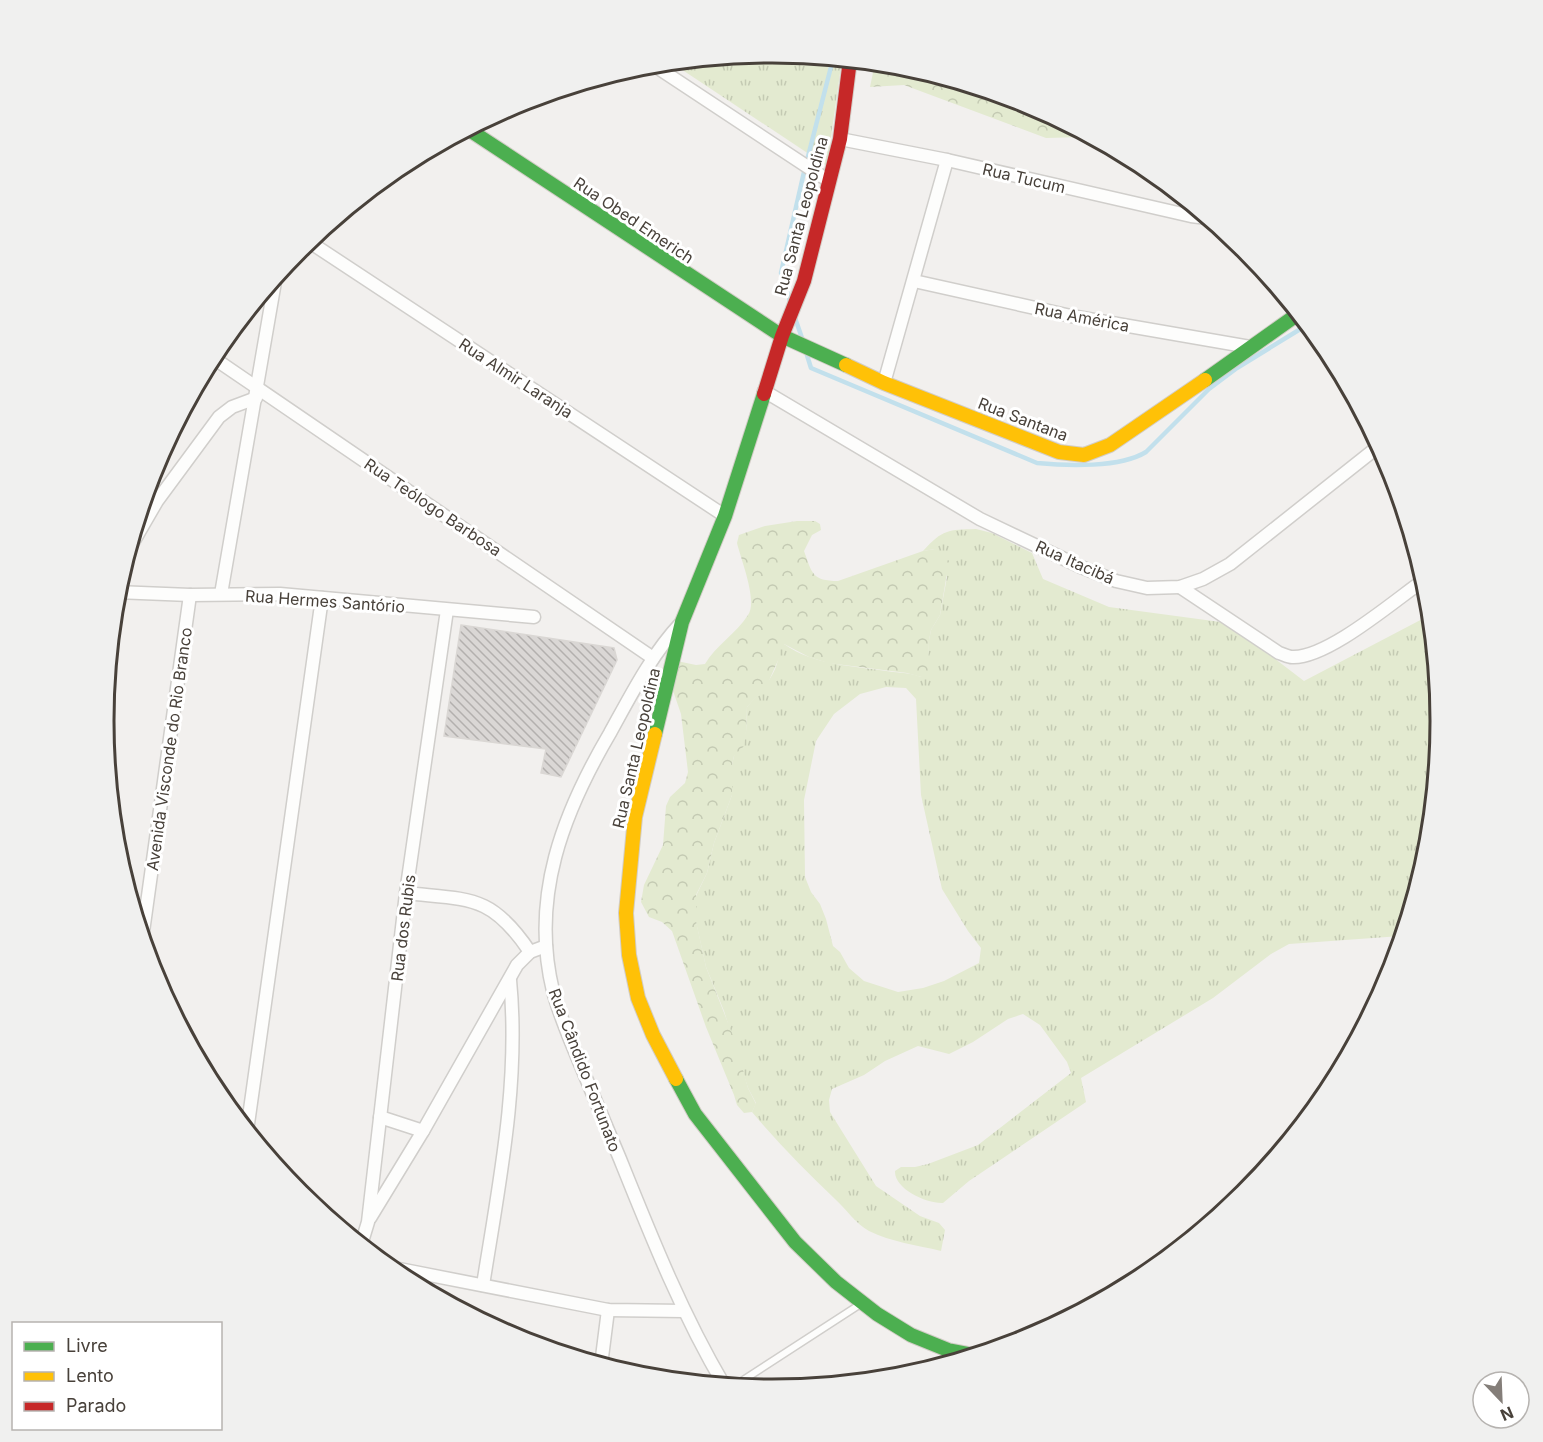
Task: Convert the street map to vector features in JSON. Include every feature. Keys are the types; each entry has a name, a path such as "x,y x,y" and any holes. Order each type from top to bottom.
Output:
{"street":[{"name":"Rua Santa Leopoldina","path":"849,68 840,139 804,281 782,336 725,516 682,622 635,817 626,913 628,955 638,998 653,1035 695,1114 795,1242 836,1282 862,1303 911,1335 958,1352"},
{"path":"665,72 829,181"},
{"name":"Rua Obed Emerich","path":"475,134 782,336"},
{"name":"Rua Tucum","path":"840,139 947,160 1193,216"},
{"path":"884,383 947,160"},
{"name":"Rua Almir Laranja","path":"316,246 725,516"},
{"name":"Rua América","path":"914,281 1071,316 1250,347"},
{"path":"221,594 274,291"},
{"name":"Rua Santana","path":"782,336 884,383 1059,452 1084,455 1097,452 1119,439 1292,318"},
{"name":"Rua Teólogo Barbosa","path":"219,363 257,392 653,658"},
{"name":"Rua Itacibá","path":"764,391 980,519 1081,567 1116,581 1147,588 1180,587 1203,579 1230,564 1372,452"},
{"path":"144,524 157,501 219,417 257,392"},
{"path":"152,498 157,501"},
{"path":"1180,587 1279,653 1291,657 1311,654 1340,640 1415,586"},
{"name":"Rua Hermes Santório","path":"126,592 190,595 280,594 534,617"},
{"name":"Avenida Visconde do Rio Branco","path":"145,921 190,595"},
{"path":"248,1121 322,598"},
{"name":"Rua dos Rubis","path":"363,1237 368,1222 406,893 447,610"},
{"name":"Rua Cândido Fortunato","path":"682,622 653,658 589,768 557,846 547,896 546,946 554,993 566,1029 684,1311 720,1377"},
{"path":"406,893 474,901 491,909 507,921 530,952"},
{"path":"368,1222 423,1131 517,965 530,952 546,946"},
{"path":"483,1285 509,1107 514,1018 510,980"},
{"path":"380,1117 423,1131"},
{"path":"411,1271 608,1310 684,1311"},
{"path":"602,1357 608,1310"}],"lane":[{"path":"746,1378 862,1303"}],"green space":[{"path":"772,63 841,67 827,166 682,70 728,64"},
{"path":"873,72 942,85 1023,113 1075,137 1046,138 904,85 870,87"},
{"path":"815,521 820,524 821,530 812,535 804,551 814,574 829,581 838,581 923,551 935,549 949,561 940,615 931,630 929,640 928,676 921,677 907,673 828,663 780,644 780,656 767,685 747,707 744,746 734,756 732,765 732,795 714,843 707,873 696,895 696,921 706,967 734,1038 748,1088 756,1104 752,1112 744,1113 737,1105 706,1027 672,931 662,922 649,917 641,902 644,885 663,845 666,806 670,797 685,783 688,772 681,714 669,679 677,661 696,665 705,664 738,628 751,609 748,580 737,543 739,535 765,526"},
{"path":"976,529 992,533 1032,553 1043,579 1109,607 1228,623 1304,681 1421,619 1430,721 1424,807 1417,849 1394,937 1289,944 1271,954 1213,998 1081,1078 1086,1102 969,1181 943,1203 929,1201 913,1194 900,1184 895,1171 901,1167 928,1164 978,1145 1071,1073 1067,1062 1040,1025 1023,1014 1008,1019 973,1042 949,1054 918,1046 832,1089 829,1100 830,1112 876,1186 920,1216 939,1223 945,1230 941,1251 886,1238 864,1228 792,1157 752,1112 756,1103 748,1088 724,1011 706,967 696,922 696,896 707,873 714,843 732,795 732,765 746,732 747,707 774,672 780,644 822,661 921,677 927,673 931,630 940,615 947,577 935,549 923,551 936,538 952,531","holes":["886,687 906,688 916,699 921,795 942,889 981,948 979,963 944,981 923,988 898,992 864,981 849,968 840,952 833,946 820,904 811,892 805,877 804,800 816,741 834,714 860,694"]}],"building":[{"path":"461,625 614,648 617,660 561,777 541,773 546,749 444,736"}],"waterway":[{"path":"790,301 781,273 831,66"},
{"path":"795,318 802,338"},
{"path":"806,352 811,368 1037,463 1093,465 1122,461 1146,452 1209,389 1237,368 1300,329"}],"traffic: fast":[{"path":"475,134 782,336 846,365"},
{"path":"1205,380 1292,318"},
{"path":"655,734 682,622 725,516 764,394"},
{"path":"676,1079 695,1114 795,1242 836,1282 877,1314 911,1335 958,1352"}],"traffic: slow":[{"path":"846,365 884,383 1059,452 1084,455 1110,445 1205,380"},
{"path":"655,734 635,817 626,913 629,955 638,998 653,1035 676,1079"}],"traffic: jam":[{"path":"764,394 782,336 804,281 840,139 849,68"}]}
